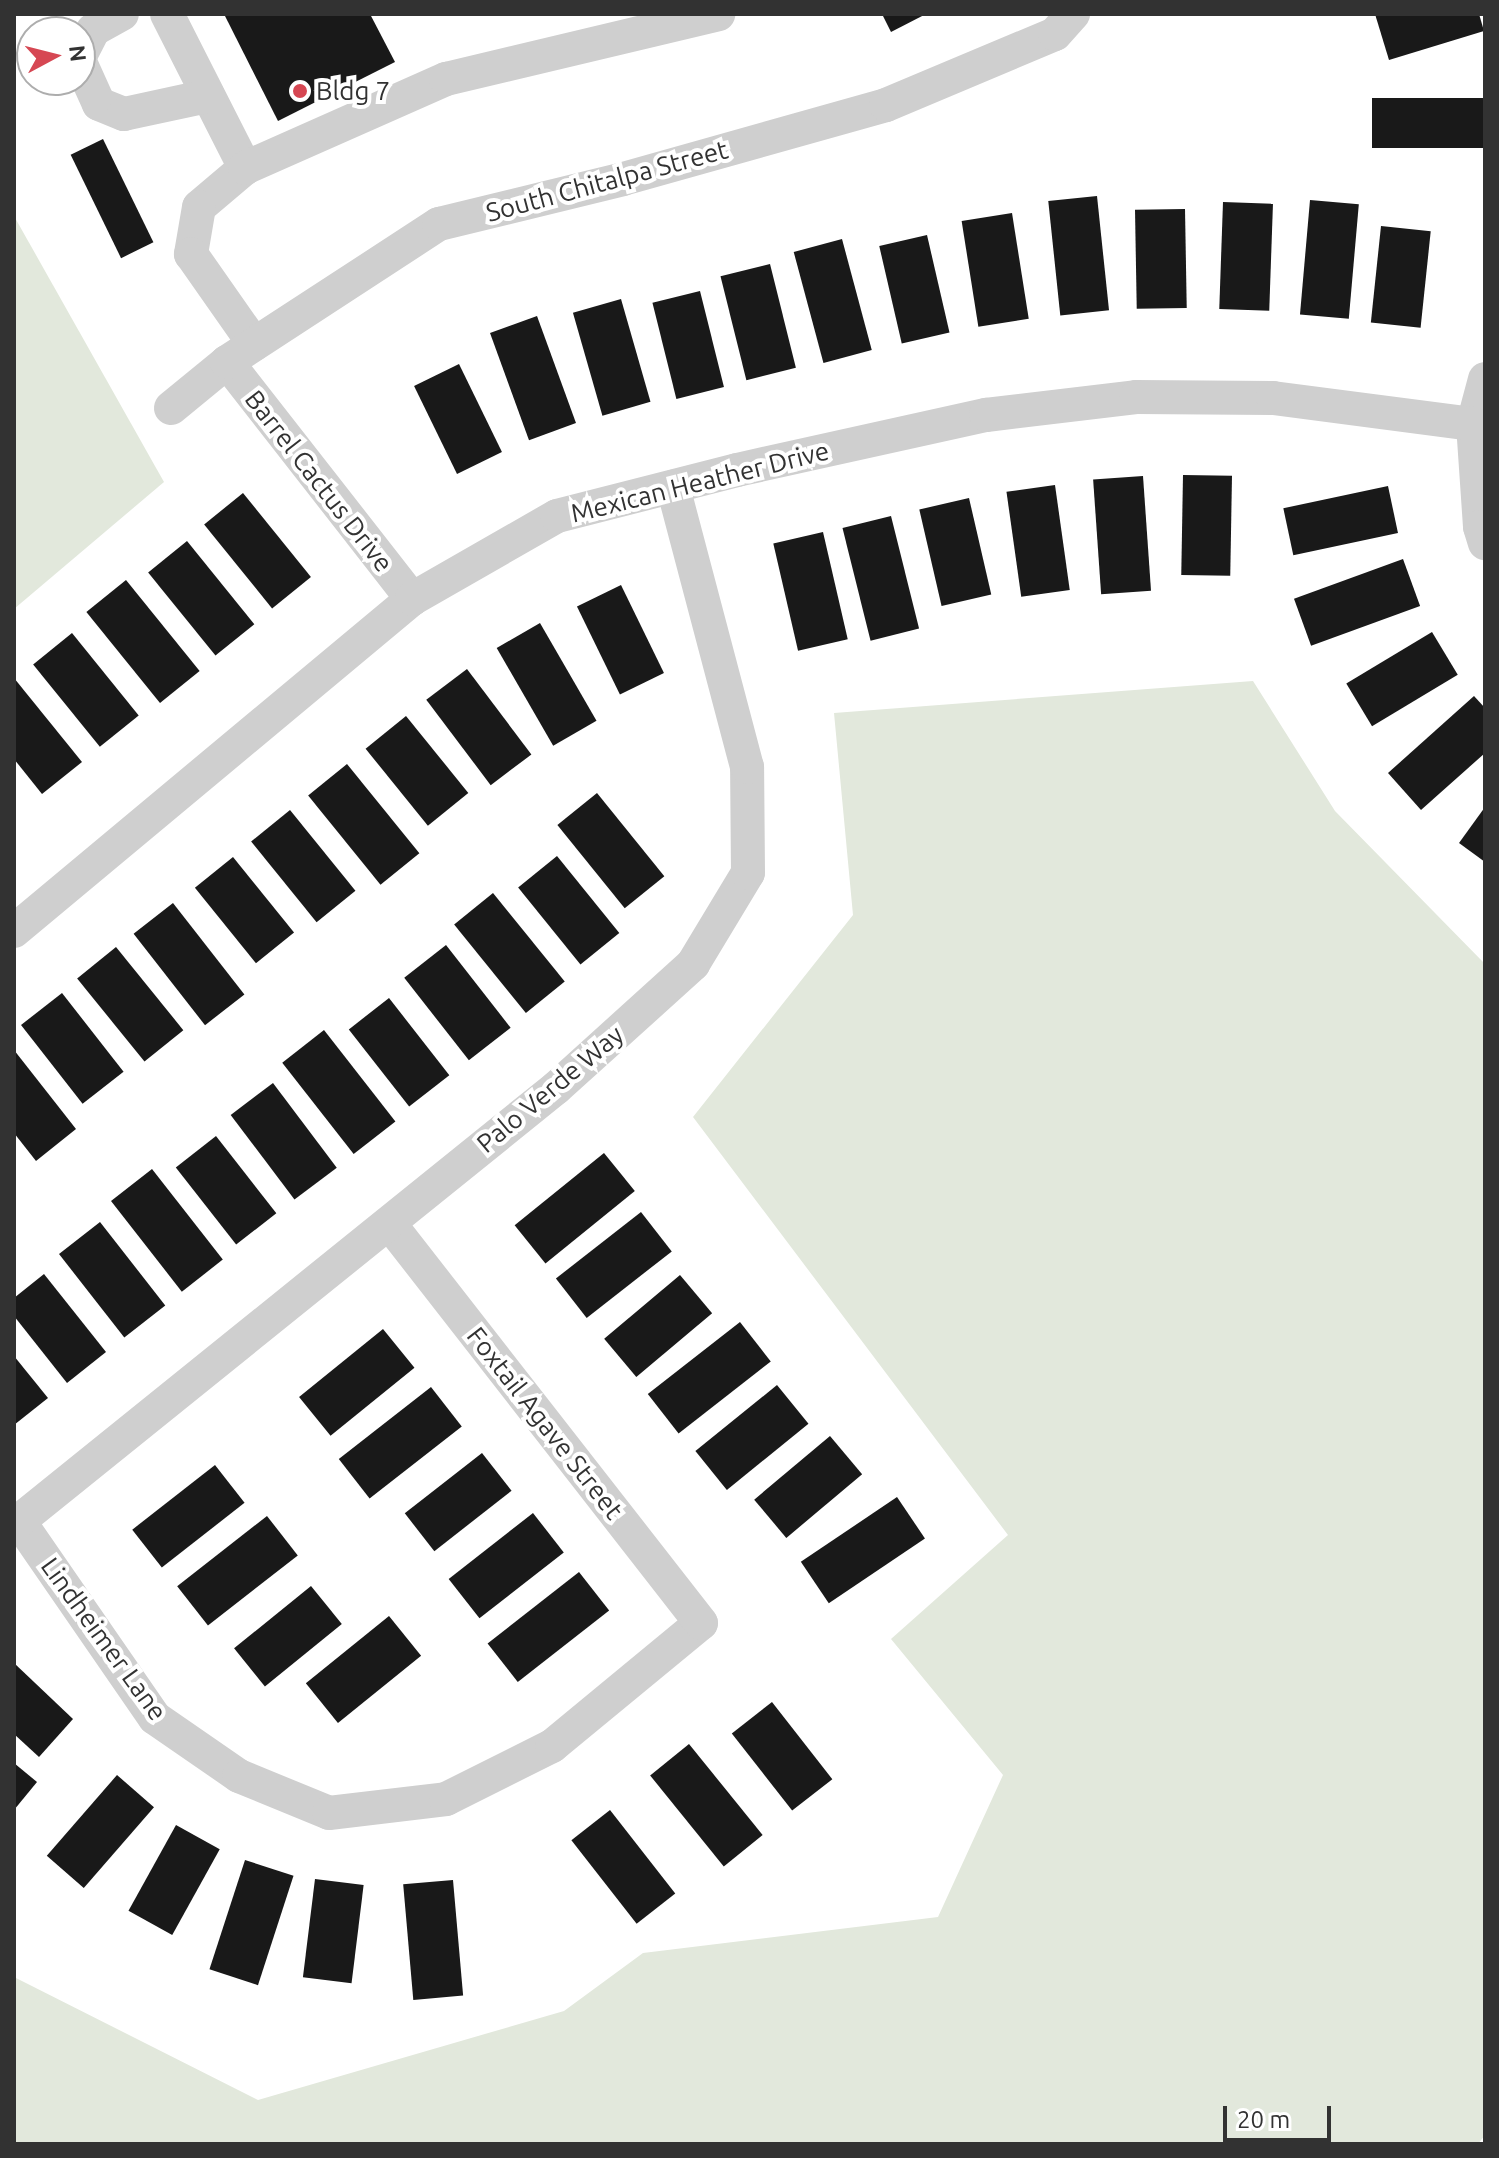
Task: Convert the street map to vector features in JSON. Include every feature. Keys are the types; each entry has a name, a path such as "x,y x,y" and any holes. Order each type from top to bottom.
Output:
{"street":[{"path":"96,28 122,14"},
{"path":"167,14 245,168"},
{"name":"Barrel Cactus Drive","path":"412,599 240,353 191,254 199,207 245,168 446,79 718,14"},
{"name":"South Chitalpa Street","path":"171,408 240,353 439,224 623,179 886,105 1055,34 1073,14"},
{"path":"96,96 99,104 124,114 208,96"},
{"path":"1485,379 1473,424 1480,527 1485,543"},
{"name":"Mexican Heather Drive","path":"14,931 412,599 557,516 986,415 1136,397 1273,398 1473,424"},
{"name":"Palo Verde Way","path":"16,1523 556,1088 693,964 748,873 747,767 673,487"},
{"name":"Foxtail Agave Street","path":"389,1223 701,1623"},
{"name":"Lindheimer Lane","path":"16,1523 155,1718 239,1776 329,1813 446,1799 552,1746 701,1623"}],"shaded area":[{"path":"14,216 164,482 14,609"},
{"path":"1253,681 1335,811 1485,964 1485,2135 1478,2144 14,2144 14,1977 258,2100 564,2011 643,1953 938,1917 1003,1775 891,1639 1008,1535 693,1117 853,915 834,713"}],"building":[{"name":"Bldg 7","path":"224,14 370,14 395,62 278,121"},
{"path":"882,14 926,14 891,32"},
{"path":"1375,14 1479,14 1484,31 1389,60"},
{"path":"1372,98 1485,98 1485,148 1372,148"},
{"path":"103,139 153,242 121,258 71,155"},
{"path":"1097,196 1109,310 1060,315 1048,201"},
{"path":"1310,200 1359,204 1349,319 1300,315"},
{"path":"1223,202 1273,204 1269,311 1219,309"},
{"path":"1185,209 1187,308 1137,309 1135,210"},
{"path":"1012,213 1029,319 978,327 962,221"},
{"path":"1381,226 1431,231 1421,328 1371,322"},
{"path":"927,235 949,332 902,343 879,246"},
{"path":"842,239 872,350 823,363 794,252"},
{"path":"770,264 796,368 746,380 721,276"},
{"path":"700,291 724,387 676,399 652,303"},
{"path":"621,299 650,402 602,416 573,313"},
{"path":"537,316 576,423 529,440 490,333"},
{"path":"459,364 502,452 457,474 414,386"},
{"path":"1183,475 1232,476 1230,576 1181,575"},
{"path":"1143,476 1151,591 1101,594 1093,479"},
{"path":"1055,485 1070,590 1021,597 1006,492"},
{"path":"1388,486 1398,533 1293,555 1283,508"},
{"path":"243,493 311,577 272,608 204,524"},
{"path":"969,498 991,594 942,606 919,509"},
{"path":"891,516 919,629 871,641 842,528"},
{"path":"823,532 848,639 798,651 773,543"},
{"path":"187,541 254,624 215,656 148,572"},
{"path":"1403,559 1420,606 1311,646 1294,599"},
{"path":"126,580 200,671 160,703 86,612"},
{"path":"621,585 664,673 620,695 577,606"},
{"path":"540,623 596,721 553,746 497,648"},
{"path":"1432,632 1458,675 1372,726 1346,684"},
{"path":"72,633 139,715 100,747 33,664"},
{"path":"467,669 531,754 491,785 426,700"},
{"path":"14,678 82,762 42,794 14,759"},
{"path":"1474,696 1485,708 1485,753 1421,810 1388,773"},
{"path":"406,716 468,793 428,826 366,749"},
{"path":"347,764 419,853 381,885 308,795"},
{"path":"597,793 664,876 625,908 557,825"},
{"path":"1485,807 1485,862 1459,843"},
{"path":"290,810 355,891 317,922 251,841"},
{"path":"557,856 619,933 580,964 518,887"},
{"path":"233,857 294,932 256,963 195,888"},
{"path":"493,893 565,982 526,1013 454,924"},
{"path":"173,903 244,994 205,1025 134,934"},
{"path":"446,945 511,1028 469,1060 404,978"},
{"path":"116,947 183,1030 144,1062 77,978"},
{"path":"62,993 124,1072 83,1104 21,1025"},
{"path":"389,998 449,1075 409,1107 349,1029"},
{"path":"324,1030 395,1121 354,1154 282,1063"},
{"path":"14,1050 76,1129 36,1161 14,1133"},
{"path":"273,1083 337,1168 294,1200 231,1115"},
{"path":"216,1136 276,1213 236,1245 176,1167"},
{"path":"604,1153 635,1191 545,1263 515,1225"},
{"path":"152,1169 223,1260 182,1292 111,1201"},
{"path":"641,1212 672,1251 587,1318 556,1278"},
{"path":"100,1222 165,1306 124,1338 59,1254"},
{"path":"44,1274 106,1352 67,1383 14,1316 14,1298"},
{"path":"680,1275 712,1313 636,1377 604,1339"},
{"path":"740,1322 771,1361 679,1433 648,1394"},
{"path":"383,1329 414,1368 331,1436 299,1397"},
{"path":"14,1356 48,1398 14,1425"},
{"path":"777,1385 808,1424 727,1490 695,1451"},
{"path":"431,1387 462,1426 370,1498 339,1459"},
{"path":"830,1436 862,1474 786,1538 754,1500"},
{"path":"482,1453 512,1491 434,1551 405,1513"},
{"path":"215,1465 245,1503 162,1567 132,1530"},
{"path":"897,1497 925,1538 829,1603 801,1562"},
{"path":"533,1513 564,1552 479,1618 449,1579"},
{"path":"267,1516 298,1555 208,1626 177,1586"},
{"path":"579,1572 609,1611 518,1682 488,1643"},
{"path":"311,1586 342,1624 265,1686 234,1648"},
{"path":"389,1616 421,1656 338,1723 306,1683"},
{"path":"14,1663 73,1719 39,1757 14,1734"},
{"path":"772,1702 832,1779 792,1811 732,1733"},
{"path":"689,1744 763,1835 724,1866 650,1775"},
{"path":"14,1763 37,1782 14,1810"},
{"path":"117,1775 154,1807 84,1888 47,1856"},
{"path":"610,1810 675,1894 637,1924 571,1840"},
{"path":"176,1825 220,1849 172,1935 128,1911"},
{"path":"245,1860 294,1876 258,1985 209,1969"},
{"path":"315,1879 364,1885 352,1983 303,1977"},
{"path":"453,1880 463,1996 413,2000 403,1884"}],"place":[{"name":"Bldg 7","path":"300,91"}]}
